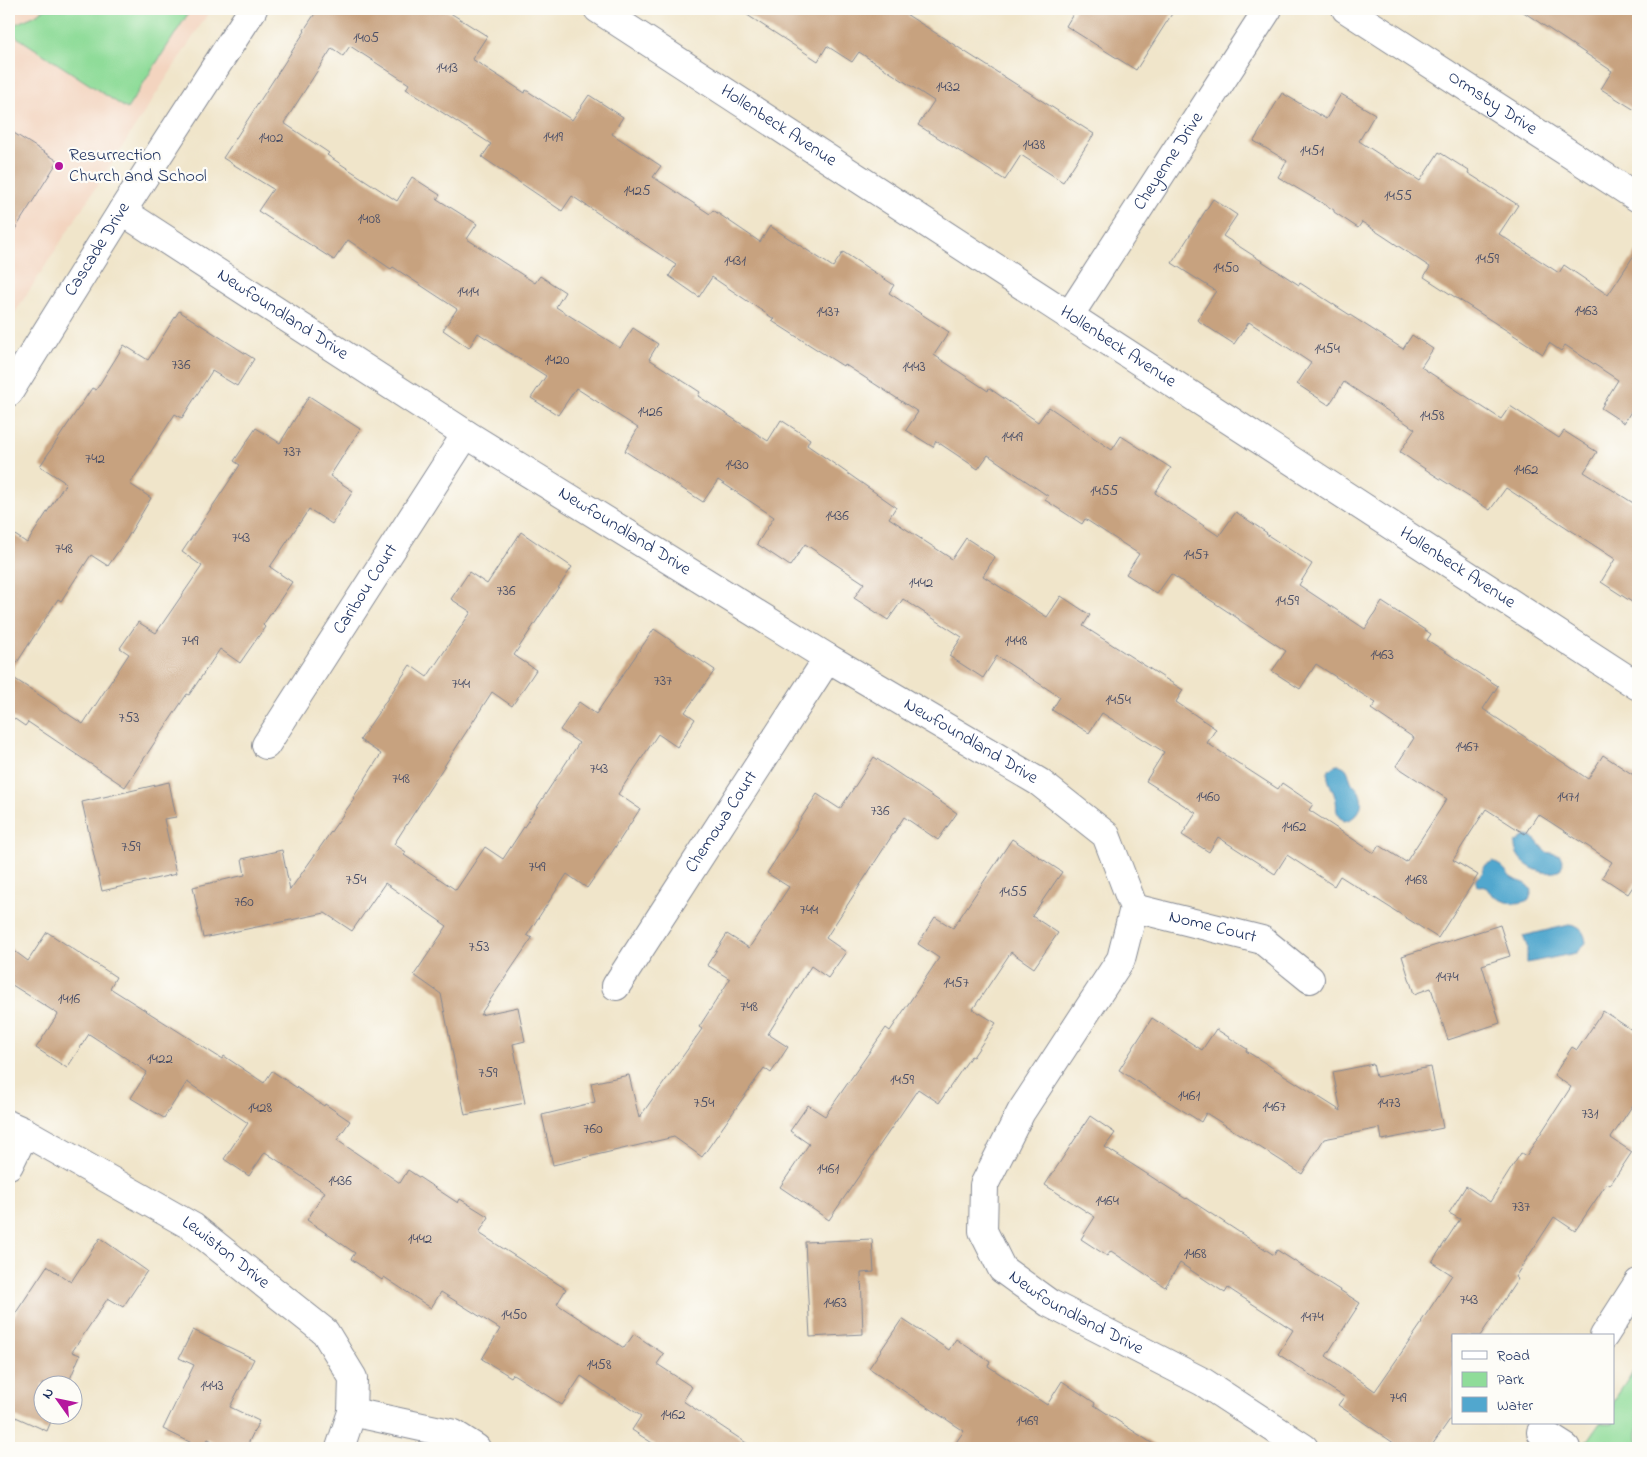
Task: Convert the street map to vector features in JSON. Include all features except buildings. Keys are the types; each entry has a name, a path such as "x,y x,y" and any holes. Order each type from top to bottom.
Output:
{"street":[{"name":"Cascade Drive","path":"9,392 122,211 253,9"},
{"name":"Hollenbeck Avenue","path":"598,9 1638,686"},
{"name":"Cheyenne Drive","path":"1069,316 1268,9"},
{"name":"Ormsby Drive","path":"1346,9 1638,198"},
{"name":"Newfoundland Drive","path":"122,211 466,434 828,658 1039,782 1106,835 1134,908 1121,960 1021,1112 984,1184 983,1231 1002,1270 1049,1303 1203,1382 1304,1448"},
{"name":"Caribou Court","path":"266,745 466,434"},
{"name":"Chemowa Court","path":"616,986 828,658"},
{"name":"Nome Court","path":"1134,908 1262,940 1310,979"},
{"path":"9,1165 17,1128"},
{"name":"Lewiston Drive","path":"17,1128 192,1227 325,1332 353,1378 352,1412 340,1448"},
{"path":"1605,1334 1638,1283"},
{"path":"352,1412 454,1434 476,1448"},
{"path":"1540,1434 1566,1448"}],"shaded area":[{"name":"Resurrection Church and School","path":"9,9 211,9 9,322"}],"green space":[{"path":"45,9 151,9 166,13 167,9 191,9 127,109 17,37 9,27"},
{"path":"1638,1364 1638,1448 1583,1448 1599,1424 1614,1424 1614,1400"}],"water":[{"path":"1337,765 1343,766 1347,770 1361,799 1360,808 1356,815 1344,821 1337,811 1335,797 1328,779 1329,771"},
{"path":"1525,836 1533,837 1546,852 1560,855 1563,863 1560,870 1553,872 1538,871 1524,863 1519,857 1515,843"},
{"path":"1493,861 1512,878 1528,885 1532,891 1529,900 1511,903 1494,896 1486,887 1478,886 1476,879 1483,872 1484,866"},
{"path":"1569,925 1579,928 1583,933 1586,943 1576,953 1527,963 1527,946 1523,936"}],"place":[{"name":"Resurrection Church and School","path":"59,166"}]}
